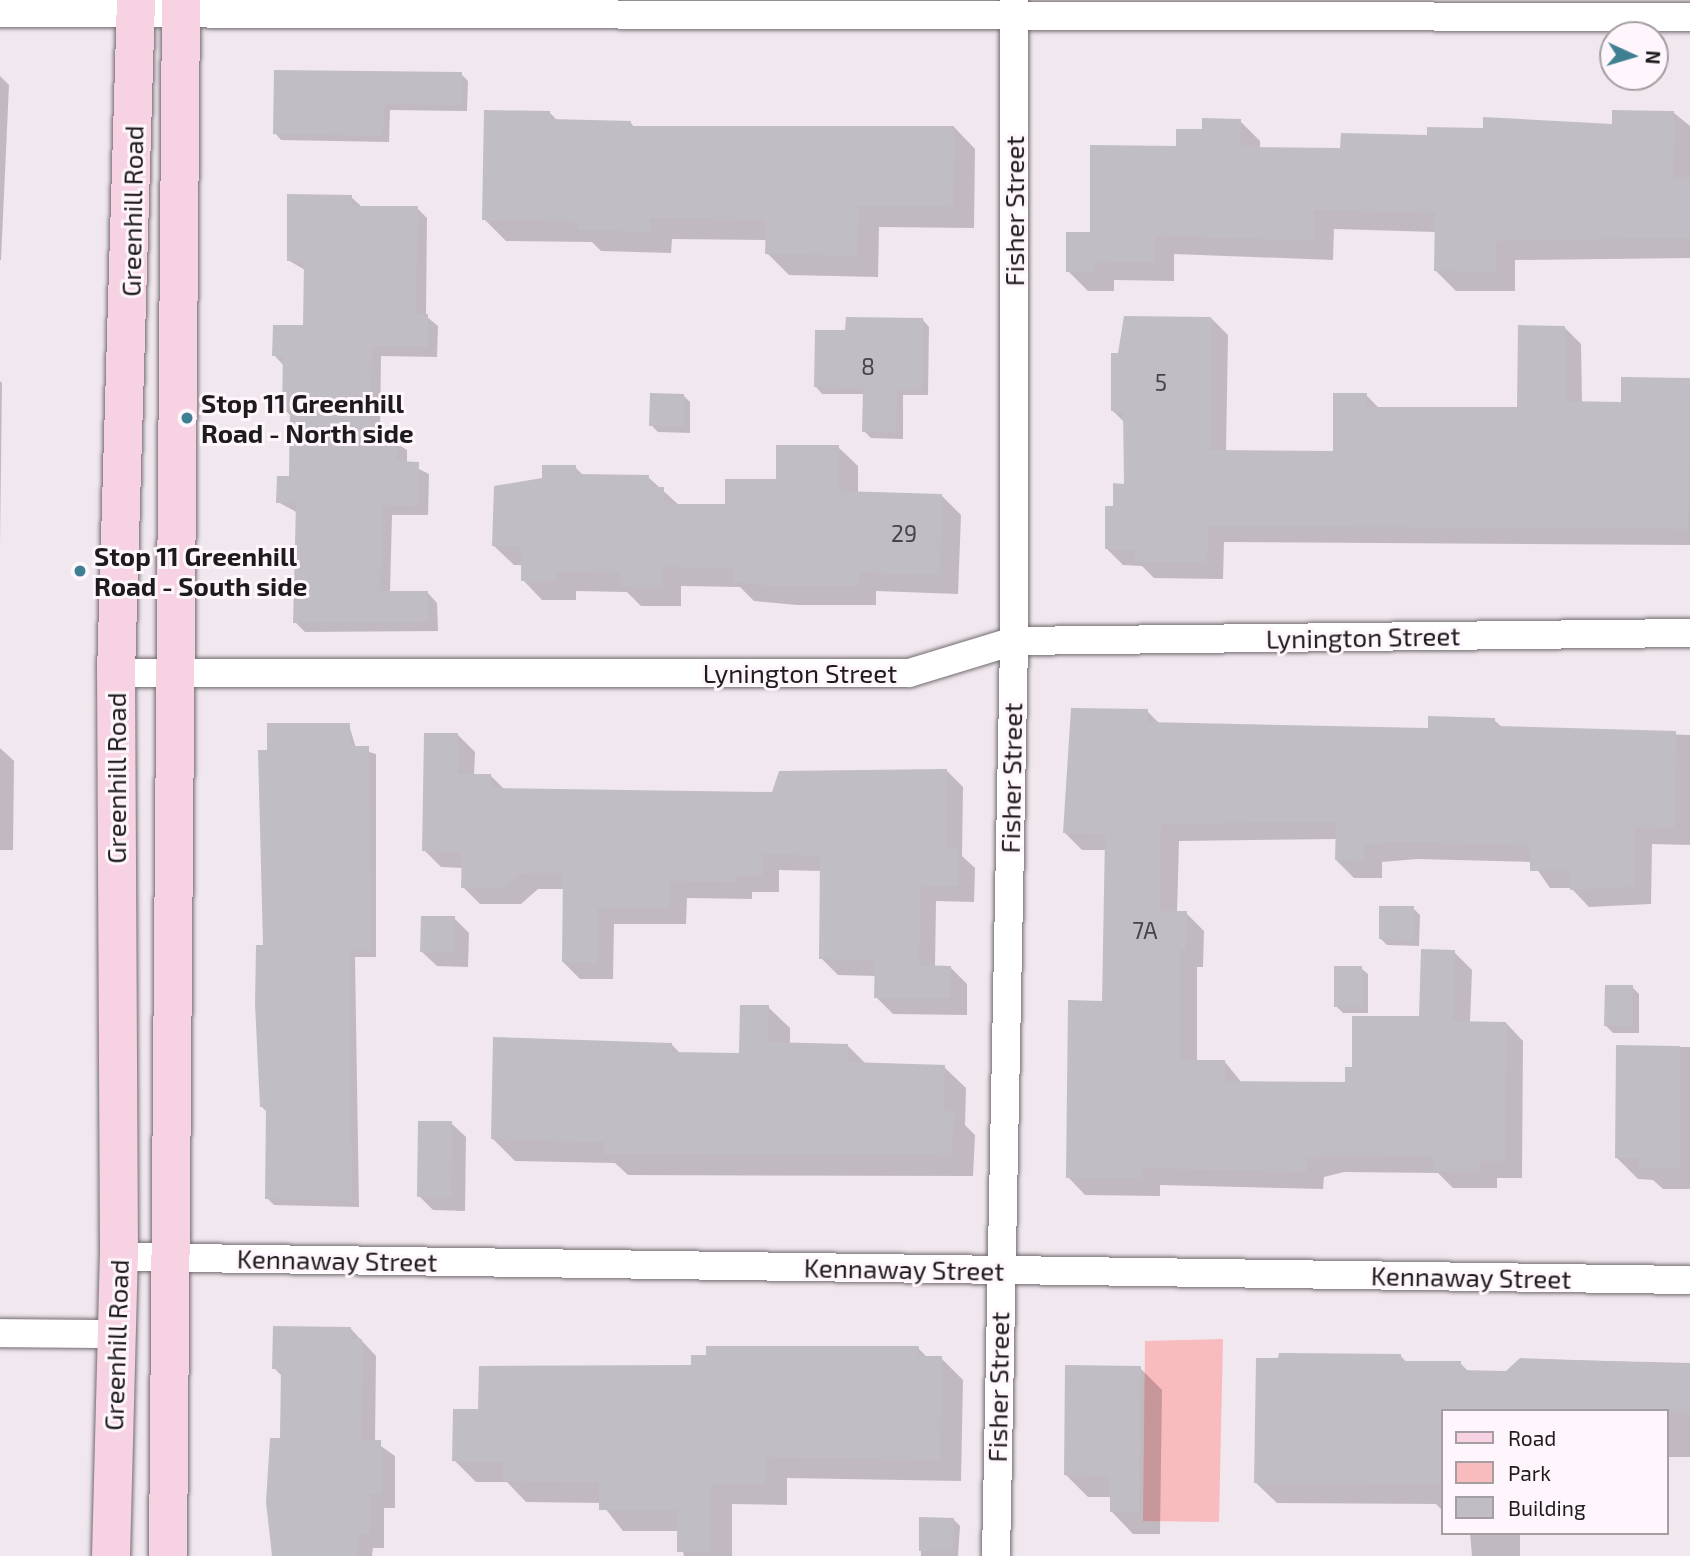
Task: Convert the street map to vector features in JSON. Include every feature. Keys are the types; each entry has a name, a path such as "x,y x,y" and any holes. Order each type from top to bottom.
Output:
{"main road":[{"name":"Greenhill Road","path":"111,1556 119,1257 116,673 136,6"},
{"name":"Greenhill Road","path":"168,1556 173,1258 173,672 181,6"}],"street":[{"path":"0,13 136,6 1014,7 1690,17"},
{"name":"Fisher Street","path":"996,1556 1014,641 1014,7"},
{"name":"Lynington Street","path":"116,673 909,673 1014,641 1690,633"},
{"name":"Kennaway Street","path":"119,1257 1690,1280"},
{"path":"0,1333 115,1334"}],"green space":[{"path":"1223,1339 1219,1522 1143,1521 1145,1341"}],"building":[{"path":"274,70 462,72 461,105 384,104 383,136 273,134"},
{"path":"484,110 550,111 550,119 631,121 630,126 954,126 953,207 858,206 857,256 765,254 766,220 650,218 650,232 578,230 578,221 482,220"},
{"path":"1612,110 1674,111 1673,179 1690,179 1690,238 1496,241 1496,272 1434,271 1435,213 1314,210 1314,241 1155,235 1155,262 1095,261 1095,272 1066,272 1066,232 1090,232 1090,145 1176,146 1176,129 1202,129 1202,118 1241,119 1240,147 1340,148 1341,133 1427,135 1427,127 1483,128 1483,117 1612,124"},
{"path":"287,194 352,195 352,206 418,206 416,314 428,314 428,347 372,346 370,429 378,429 378,438 397,438 397,461 419,462 418,506 383,505 380,591 428,591 428,622 293,623 296,503 276,503 277,476 289,476 290,409 282,409 283,356 272,356 273,325 303,325 304,261 287,261"},
{"path":"1124,316 1211,317 1210,450 1333,451 1333,393 1367,393 1366,407 1517,407 1518,325 1565,326 1566,401 1621,402 1621,377 1690,378 1688,529 1208,526 1207,563 1135,562 1135,550 1105,549 1105,506 1113,506 1113,483 1124,484 1123,412 1111,411 1111,353 1118,353"},
{"path":"846,317 923,318 922,389 897,389 896,432 862,432 863,388 814,387 815,330 845,330"},
{"path":"650,393 684,394 684,426 649,426"},
{"path":"776,445 839,445 839,491 942,494 940,575 858,572 858,586 776,586 733,582 733,568 663,567 662,587 619,587 620,573 557,572 557,581 521,581 521,547 492,546 494,486 542,478 542,465 576,465 576,474 649,475 649,487 664,487 664,504 725,504 725,479 776,479"},
{"path":"1071,708 1148,709 1147,722 1428,728 1428,716 1495,718 1495,726 1676,731 1674,828 1635,827 1634,887 1570,890 1570,871 1530,871 1530,845 1398,842 1365,845 1364,861 1335,860 1336,822 1161,824 1160,911 1187,911 1186,950 1180,950 1180,1060 1225,1060 1225,1081 1345,1082 1345,1067 1352,1067 1352,1016 1419,1016 1421,949 1455,950 1453,1021 1506,1022 1505,1161 1480,1161 1480,1171 1433,1171 1433,1156 1326,1155 1307,1159 1306,1172 1143,1168 1143,1179 1066,1178 1068,1000 1102,1001 1105,834 1063,833"},
{"path":"267,723 350,723 350,746 369,746 370,951 349,951 352,1201 265,1199 266,1107 260,1107 255,1004 256,945 263,945 258,750 267,750"},
{"path":"424,733 458,733 458,774 491,774 491,788 772,792 779,771 947,769 946,849 958,849 958,886 920,885 919,965 951,966 950,998 874,998 875,960 819,959 820,856 763,854 762,876 736,876 736,882 671,881 670,908 598,908 597,963 562,962 563,873 521,873 504,888 461,888 462,852 422,851"},
{"path":"1379,906 1414,906 1413,940 1379,939"},
{"path":"421,916 455,916 454,953 420,952"},
{"path":"1334,966 1362,966 1362,1007 1334,1007"},
{"path":"1605,985 1633,985 1633,1027 1604,1026"},
{"path":"740,1005 769,1005 768,1042 848,1044 848,1062 945,1065 944,1111 954,1111 952,1155 604,1154 604,1142 491,1139 493,1037 672,1043 672,1052 739,1053"},
{"path":"1616,1045 1680,1046 1680,1169 1639,1168 1639,1158 1615,1158"},
{"path":"418,1121 452,1121 451,1197 417,1197"},
{"path":"273,1326 351,1327 351,1339 362,1339 361,1440 381,1440 381,1494 370,1494 370,1534 358,1533 358,1556 272,1556 266,1502 270,1438 280,1438 281,1369 272,1369"},
{"path":"706,1346 919,1346 918,1356 942,1356 940,1460 766,1457 766,1484 711,1484 711,1552 677,1552 677,1510 599,1510 599,1482 503,1481 503,1462 452,1461 453,1409 478,1409 479,1366 691,1365 691,1355 706,1355"},
{"path":"1279,1353 1401,1354 1401,1361 1461,1361 1461,1370 1506,1371 1520,1358 1690,1364 1690,1411 1442,1409 1442,1484 1254,1483 1256,1358 1278,1358"},
{"path":"1065,1365 1141,1366 1139,1512 1110,1512 1110,1476 1064,1475"},
{"path":"919,1517 954,1518 953,1551 919,1551"}],"place":[{"name":"Stop 11 Greenhill Road - North side","path":"187,418"},
{"name":"Stop 11 Greenhill Road - South side","path":"80,571"}]}
